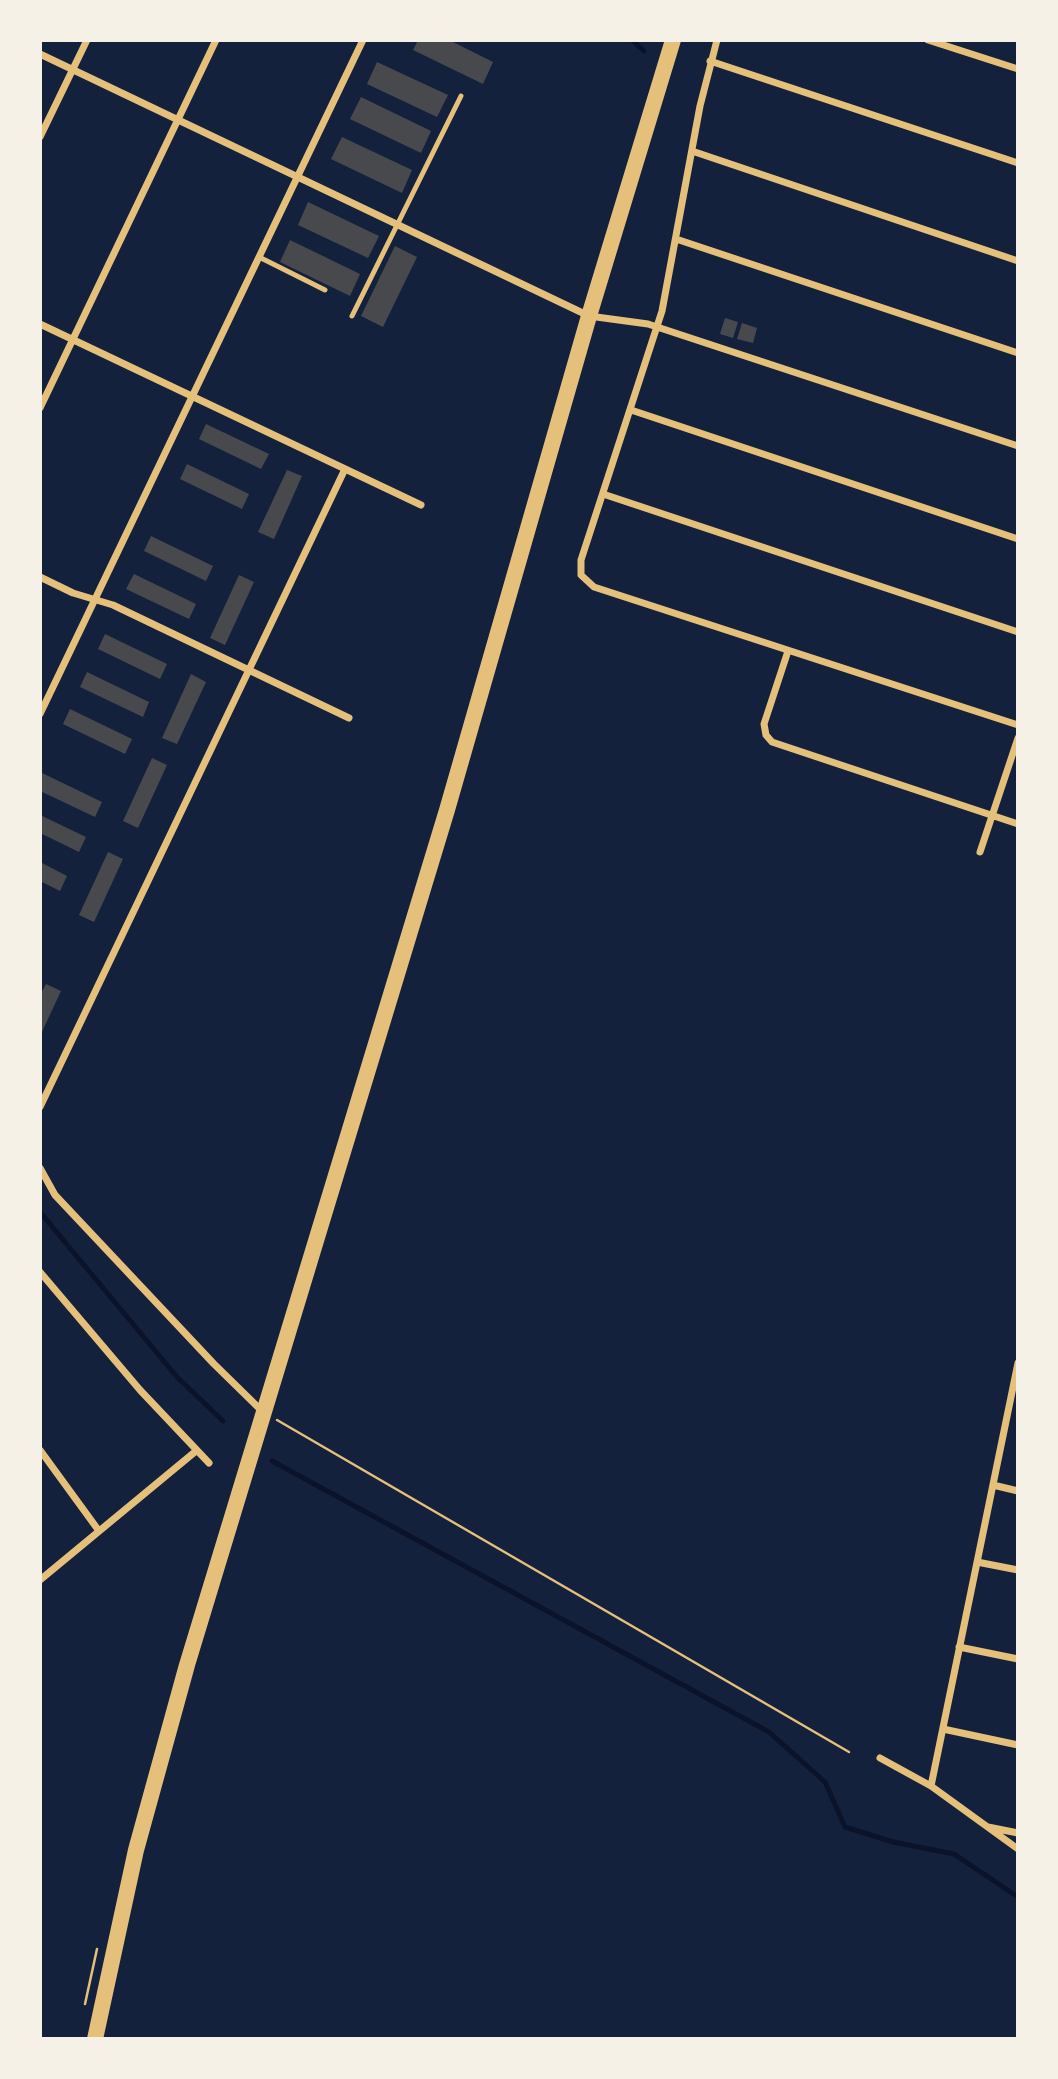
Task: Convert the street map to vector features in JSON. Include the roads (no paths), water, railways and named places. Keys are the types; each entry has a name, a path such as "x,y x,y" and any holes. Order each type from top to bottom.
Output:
{"main road":[{"path":"95,2039 124,1901 160,1757 447,810 589,316 673,40"}],"street":[{"path":"40,137 87,40"},
{"path":"40,408 216,40"},
{"path":"40,714 363,40"},
{"path":"717,40 710,61 658,327 581,560 581,575 593,587 1018,725"},
{"path":"928,40 1018,69"},
{"path":"40,54 589,316 658,327 1018,446"},
{"path":"710,61 1018,163"},
{"path":"692,150 1018,261"},
{"path":"676,239 1018,353"},
{"path":"40,324 421,505"},
{"path":"631,410 1018,539"},
{"path":"40,1107 345,469"},
{"path":"603,494 1018,632"},
{"path":"40,577 113,605 349,718"},
{"path":"788,651 764,724 766,735 772,742 1018,824"},
{"path":"980,852 1018,738"},
{"path":"40,1168 55,1195 214,1364 264,1412"},
{"path":"40,1272 208,1463"},
{"path":"931,1786 993,1485 1014,1404 1018,1363"},
{"path":"40,1450 99,1531"},
{"path":"40,1580 196,1451"},
{"path":"993,1485 1018,1490"},
{"path":"977,1562 1018,1570"},
{"path":"960,1647 1018,1659"},
{"path":"943,1729 1018,1745"},
{"path":"880,1758 931,1786 1018,1849"},
{"path":"984,1826 1018,1833"}],"lane":[{"path":"352,316 461,96"},
{"path":"259,257 325,290"}],"waterway":[{"path":"632,40 644,51"},
{"path":"40,1212 177,1377 223,1421"},
{"path":"272,1461 769,1732 825,1782 845,1827 893,1842 954,1854 1018,1897"}]}
